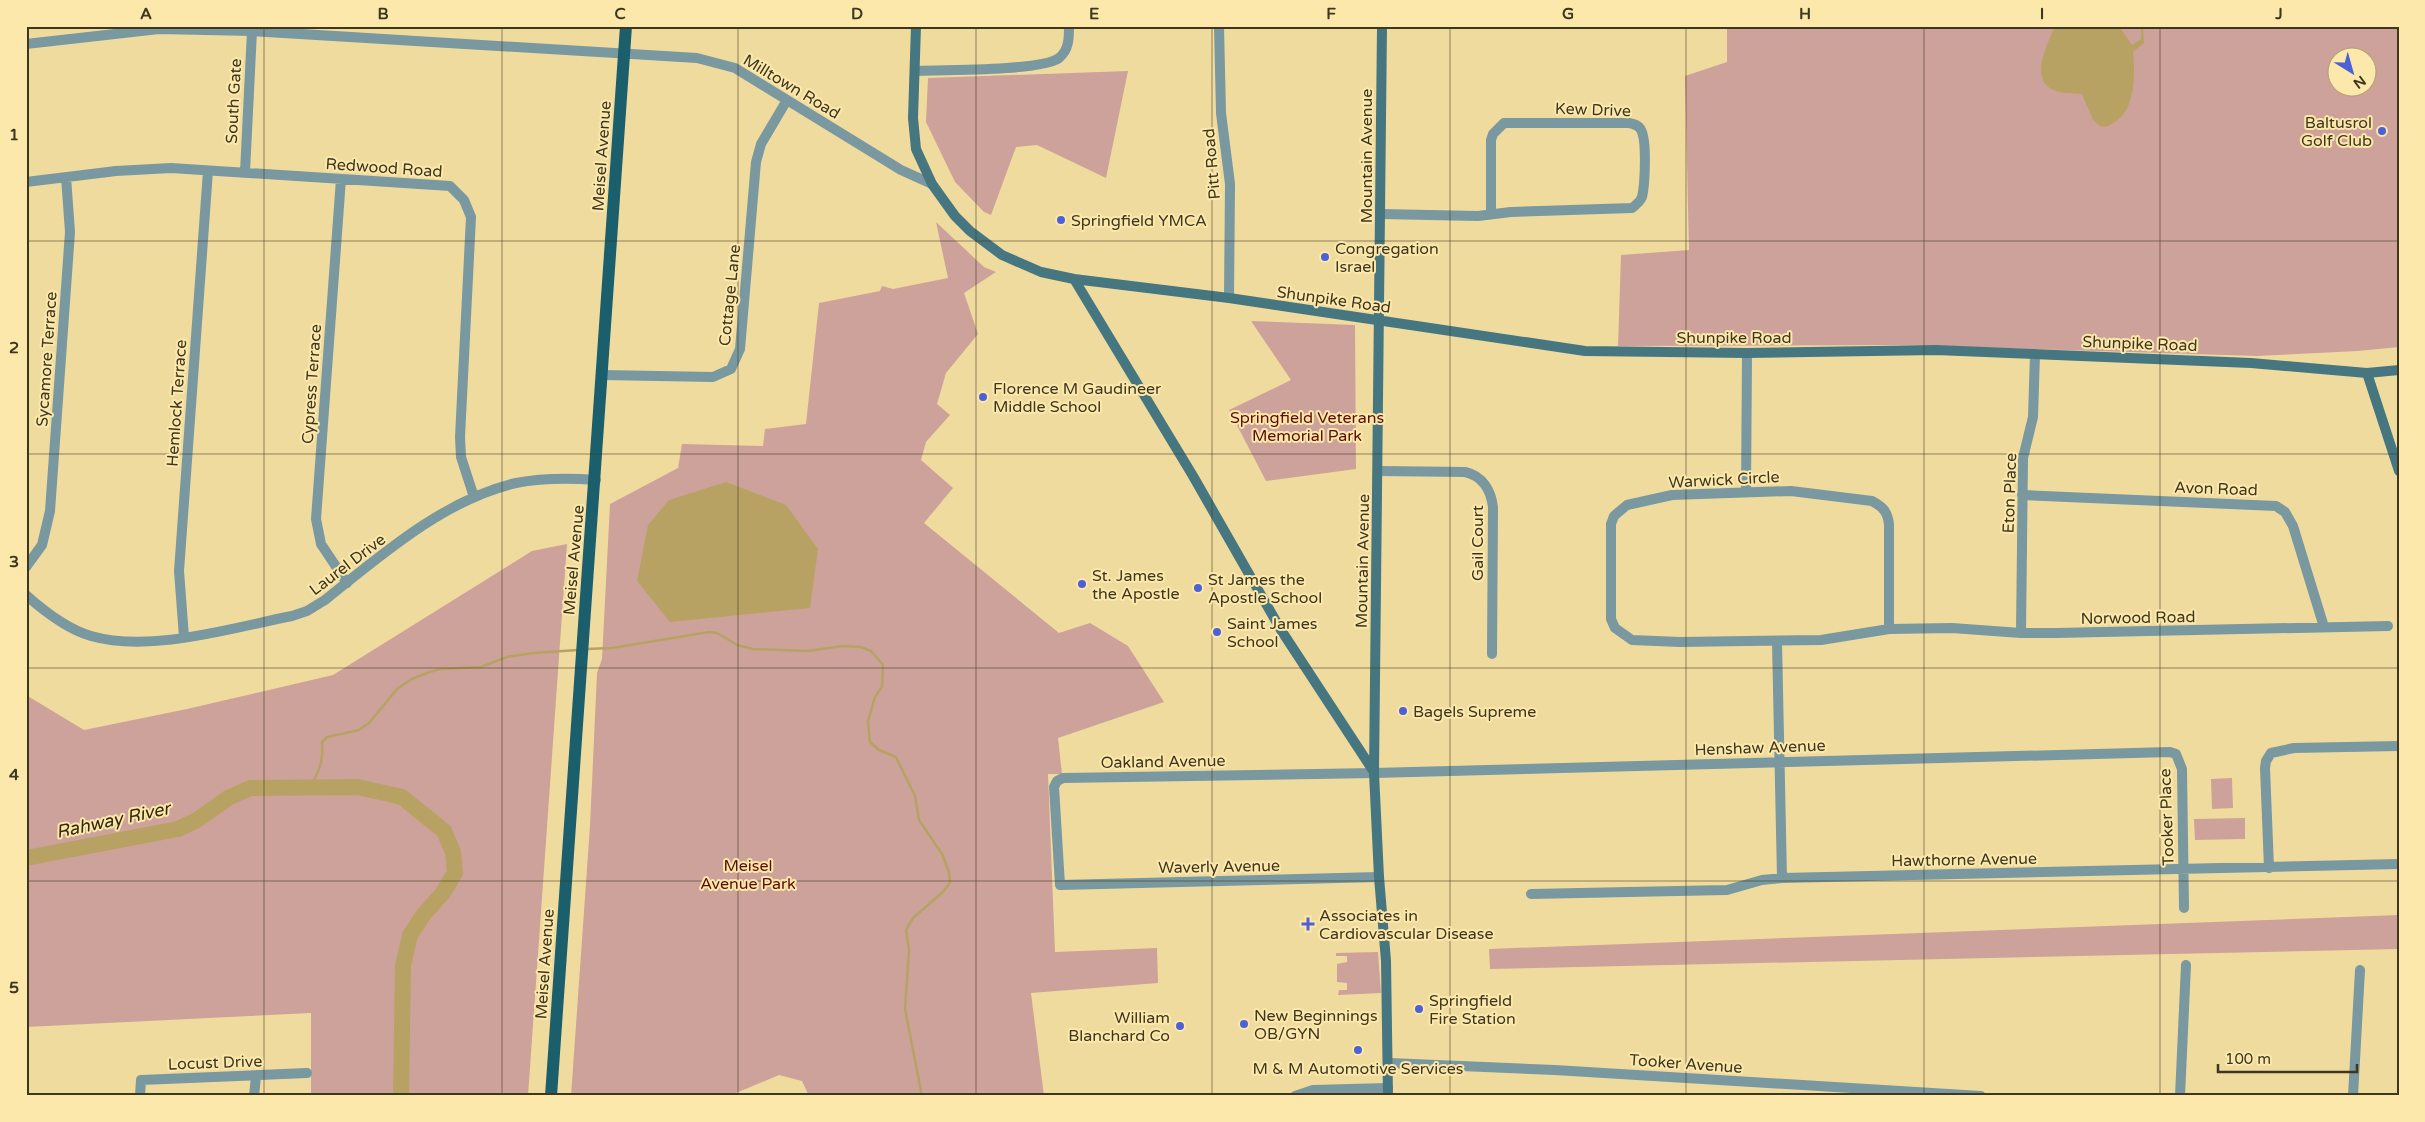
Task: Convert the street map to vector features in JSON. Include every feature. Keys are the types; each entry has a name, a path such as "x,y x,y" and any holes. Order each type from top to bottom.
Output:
{"main road":[{"name":"Meisel Avenue","path":"551,1096 583,635 596,480 626,26"}],"street":[{"name":"Shunpike Road","path":"916,26 913,118 916,149 932,184 955,216 970,231 1002,254 1041,272 1074,279 1229,298 1585,351 1747,353 1936,350 2251,363 2367,374 2399,370"},
{"path":"915,71 1041,65 1061,56 1067,48 1069,26"},
{"name":"Pitt Road","path":"1219,26 1221,114 1230,184 1229,298"},
{"name":"Mountain Avenue","path":"1382,26 1374,773 1379,877 1386,961 1388,1092"},
{"name":"Milltown Road","path":"26,44 80,31 159,29 252,31 697,58 734,68 901,170 932,184"},
{"name":"South Gate","path":"245,172 252,31"},
{"name":"Cottage Lane","path":"602,374 713,377 731,370 740,349 756,162 761,144 788,100"},
{"name":"Kew Drive","path":"1381,214 1492,214 1632,208 1640,201 1642,192 1644,142 1641,128 1635,124 1628,123 1504,122 1493,134 1491,140 1492,214"},
{"name":"Redwood Road","path":"26,182 116,171 171,168 450,186 457,192 468,208 472,227 460,457 474,498"},
{"name":"Hemlock Terrace","path":"184,637 179,571 208,171"},
{"name":"Sycamore Terrace","path":"26,567 42,545 50,511 70,232 66,177"},
{"name":"Cypress Terrace","path":"340,179 316,518 321,544 347,583"},
{"path":"1074,279 1193,476 1281,630 1374,773"},
{"path":"1746,492 1747,353"},
{"name":"Eton Place","path":"2021,633 2023,458 2033,417 2035,354"},
{"path":"2367,374 2399,471"},
{"name":"Gail Court","path":"1378,471 1465,472 1473,474 1489,490 1493,507 1492,654"},
{"name":"Laurel Drive","path":"26,595 61,622 91,636 124,642 163,641 184,637 307,611 325,600 432,519 474,498 514,484 534,480 561,478 596,480"},
{"name":"Warwick Circle","path":"1791,491 1872,501 1882,506 1888,514 1890,525 1889,629 1821,640 1778,642 1632,640 1615,628 1611,619 1611,524 1614,516 1627,505 1672,495 1791,491"},
{"name":"Avon Road","path":"2022,495 2276,506 2286,512 2292,526 2324,628"},
{"name":"Norwood Road","path":"1889,629 1952,628 2021,633 2388,626"},
{"path":"1778,642 1782,878"},
{"path":"2269,868 2266,761 2271,753 2294,748 2399,746"},
{"name":"Henshaw Avenue","path":"1374,773 2147,752"},
{"name":"Tooker Place","path":"2147,752 2170,752 2176,754 2182,769 2184,908"},
{"name":"Oakland Avenue","path":"1060,884 1054,786 1063,778 1374,773"},
{"name":"Hawthorne Avenue","path":"1531,894 1727,890 1762,880 1782,878 2399,864"},
{"name":"Waverly Avenue","path":"1060,884 1379,877"},
{"path":"2180,1096 2186,966"},
{"path":"2353,1096 2360,970"},
{"name":"Tooker Avenue","path":"1389,1063 1555,1070 1981,1096"},
{"name":"Locust Drive","path":"140,1096 141,1080 256,1076 307,1072"},
{"path":"254,1096 256,1076"},
{"path":"1295,1096 1313,1090 1388,1092"}],"green space":[{"path":"1727,26 2399,26 2399,347 2257,356 1899,345 1618,346 1621,255 1689,250 1685,76 1727,62"},
{"path":"1128,71 1106,178 1037,145 1016,147 991,215 984,212 955,182 926,122 928,78"},
{"name":"Meisel Avenue Park","path":"936,222 984,267 996,272 964,293 978,334 946,373 937,404 950,415 926,442 921,460 953,488 924,523 1059,633 1090,623 1128,646 1164,702 1058,738 1062,774 1048,774 1055,952 1157,948 1158,983 1031,993 1044,1096 809,1096 802,1081 779,1075 729,1096 571,1096 590,826 597,673 602,659 610,504 678,468 682,444 763,446 765,429 806,424 819,303 880,291 882,286 893,289 948,278"},
{"name":"Springfield Veterans Memorial Park","path":"1251,321 1355,325 1356,469 1266,481 1229,410 1291,380"},
{"path":"567,544 528,1096 311,1096 311,1013 26,1027 26,695 84,730 187,709 333,675 532,551"},
{"path":"2232,778 2233,808 2212,809 2211,779"},
{"path":"2245,818 2245,839 2195,840 2194,819"},
{"path":"2399,915 2399,949 1490,969 1489,949"},
{"path":"1378,952 1381,993 1338,995 1339,990 1347,990 1347,983 1337,982 1337,964 1347,962 1347,956 1336,956 1336,953"}],"shaded area":[{"path":"2055,26 2119,26 2132,45 2141,39 2141,29 2143,26 2144,43 2133,52 2134,80 2130,100 2122,116 2110,125 2100,126 2093,120 2082,94 2064,93 2054,90 2046,85 2042,78 2042,61"},
{"path":"726,482 786,505 818,549 810,608 670,622 637,581 648,525 669,500"}],"waterway":[{"path":"586,649 612,648 709,632 717,633 737,645 753,649 807,651 843,646 861,647 871,651 883,665 882,687 875,697 868,721 870,742 879,750 896,757 915,796 919,820 942,854 949,872 950,882 944,891 913,918 906,930 909,950 905,1009 922,1096"},
{"path":"310,788 320,765 322,742 327,737 359,730 369,723 398,688 412,679 440,669 481,667 507,657 578,650"},
{"name":"Rahway River","path":"26,858 178,829 197,820 228,798 250,788 358,787 402,797 444,831 453,852 455,873 442,894 424,914 410,935 403,966 401,1096"}],"place":[{"name":"Baltusrol Golf Club","path":"2382,131"},
{"name":"Springfield YMCA","path":"1061,220"},
{"name":"Congregation Israel","path":"1325,257"},
{"name":"Florence M Gaudineer Middle School","path":"983,397"},
{"name":"St. James the Apostle","path":"1082,584"},
{"name":"St James the Apostle School","path":"1198,588"},
{"name":"Saint James School","path":"1217,632"},
{"name":"Bagels Supreme","path":"1403,711"},
{"name":"Associates in Cardiovascular Disease","path":"1308,924"},
{"name":"Springfield Fire Station","path":"1419,1009"},
{"name":"New Beginnings OB/GYN","path":"1244,1024"},
{"name":"William Blanchard Co","path":"1180,1026"},
{"name":"M & M Automotive Services","path":"1358,1050"}]}
